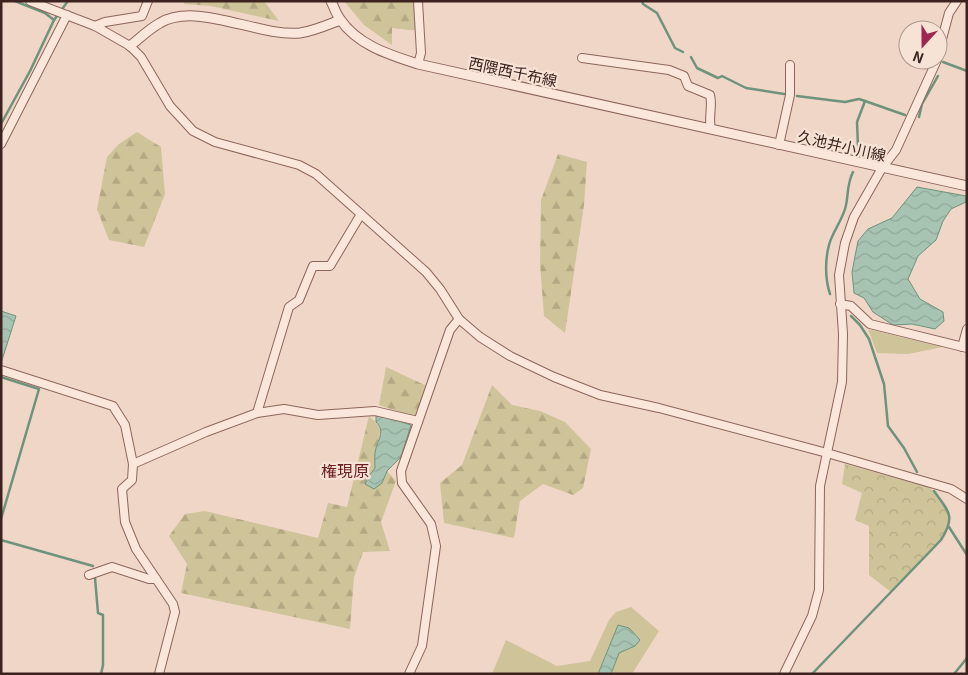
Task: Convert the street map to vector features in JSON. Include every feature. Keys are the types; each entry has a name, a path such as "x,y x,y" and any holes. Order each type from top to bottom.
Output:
{"street":[{"path":"30,1 95,26 130,46 141,58 170,106 193,131 215,142 299,165 316,174 426,272 440,289 458,318 480,337 510,356 554,377 600,395 650,405 827,453 951,489 967,498"},
{"path":"95,26 105,22 142,16 148,1"},
{"name":"西隈西千布線","path":"331,1 340,20 359,38 382,52 418,64 711,129"},
{"path":"418,1 421,53 418,64"},
{"path":"947,20 949,13 957,1"},
{"path":"1,144 67,15"},
{"path":"130,46 162,22 184,16 201,16 286,33 313,30 340,20"},
{"path":"582,58 669,70 684,76 688,86 710,95 712,105 708,118 711,129"},
{"path":"778,145 790,94 790,65"},
{"path":"784,674 812,616 819,590 820,486 842,382 843,342 839,275 844,243 854,217 882,168 896,150 934,70"},
{"name":"久池井小川線","path":"711,129 967,186"},
{"path":"257,414 288,307 299,300 313,266 330,266 361,214"},
{"path":"840,304 851,306 870,324 965,347 967,329"},
{"path":"409,674 422,646 436,546 431,524 402,483 401,471 450,330 458,318"},
{"path":"1,370 113,406 125,425 133,464 132,480 122,489 125,522 136,549 173,604 175,612 159,674"},
{"path":"133,464 206,432 257,414 284,409 318,415 375,410 418,422"},
{"path":"89,575 112,567 149,579 156,579"}],"green space":[{"path":"185,1 264,1 279,21 211,6 184,4"},
{"path":"344,1 417,1 419,31 392,28 392,45 364,25"},
{"path":"137,132 161,147 165,194 144,247 109,240 97,209 107,157 119,144"},
{"path":"558,154 587,162 584,205 565,333 544,316 540,263 541,200"},
{"path":"868,329 943,347 908,354 877,353"},
{"path":"386,367 427,386 414,417 379,405"},
{"path":"492,385 512,405 540,411 565,422 591,449 583,488 573,495 543,484 520,501 514,538 444,523 440,483 462,465"},
{"path":"369,416 377,424 380,431 375,453 375,468 369,476 382,483 387,471 396,481 381,522 390,551 363,552 354,577 350,629 181,593 187,564 169,536 185,514 205,511 318,538 328,503 347,507"},
{"path":"845,464 928,487 934,491 950,513 949,527 941,540 891,592 869,575 869,526 855,520 862,493 842,484"},
{"path":"631,607 659,631 632,674 611,674 619,653 635,646 618,625 598,674 492,674 506,640 557,666 590,661 609,620 616,612"}],"water":[{"path":"917,187 966,196 966,202 951,209 943,221 936,240 918,256 908,279 920,299 943,312 944,321 935,329 912,324 893,325 873,312 864,298 854,293 852,272 858,241 868,229 892,218"},
{"path":"1,311 16,316 1,363"},
{"path":"376,416 411,425 401,457 387,471 382,483 374,489 365,484 375,468 375,450 381,432 376,422"},
{"path":"618,625 629,628 640,640 635,646 619,653 611,674 598,674"}],"waterway":[{"path":"15,1 45,13 54,20"},
{"path":"1,124 30,71 54,20 68,1"},
{"path":"642,1 643,4 657,13 675,48 683,52"},
{"path":"691,57 697,68 718,78 722,76 746,88 784,94"},
{"path":"948,64 967,71"},
{"path":"919,117 922,104 938,76"},
{"path":"797,96 845,102 859,99 865,101"},
{"path":"858,147 857,122 865,101 905,115"},
{"path":"830,294 826,276 829,245 845,209 849,182 853,172"},
{"path":"851,316 860,325 869,339 884,384 888,426 904,448 917,472"},
{"path":"1,377 39,389 1,519"},
{"path":"812,674 941,540 946,532 949,514 934,491"},
{"path":"949,527 967,555"},
{"path":"1,540 93,566"},
{"path":"95,578 98,613 103,615 103,665 101,674"},
{"path":"954,674 967,658"}],"district":[{"name":"権現原","path":"345,470"}]}
